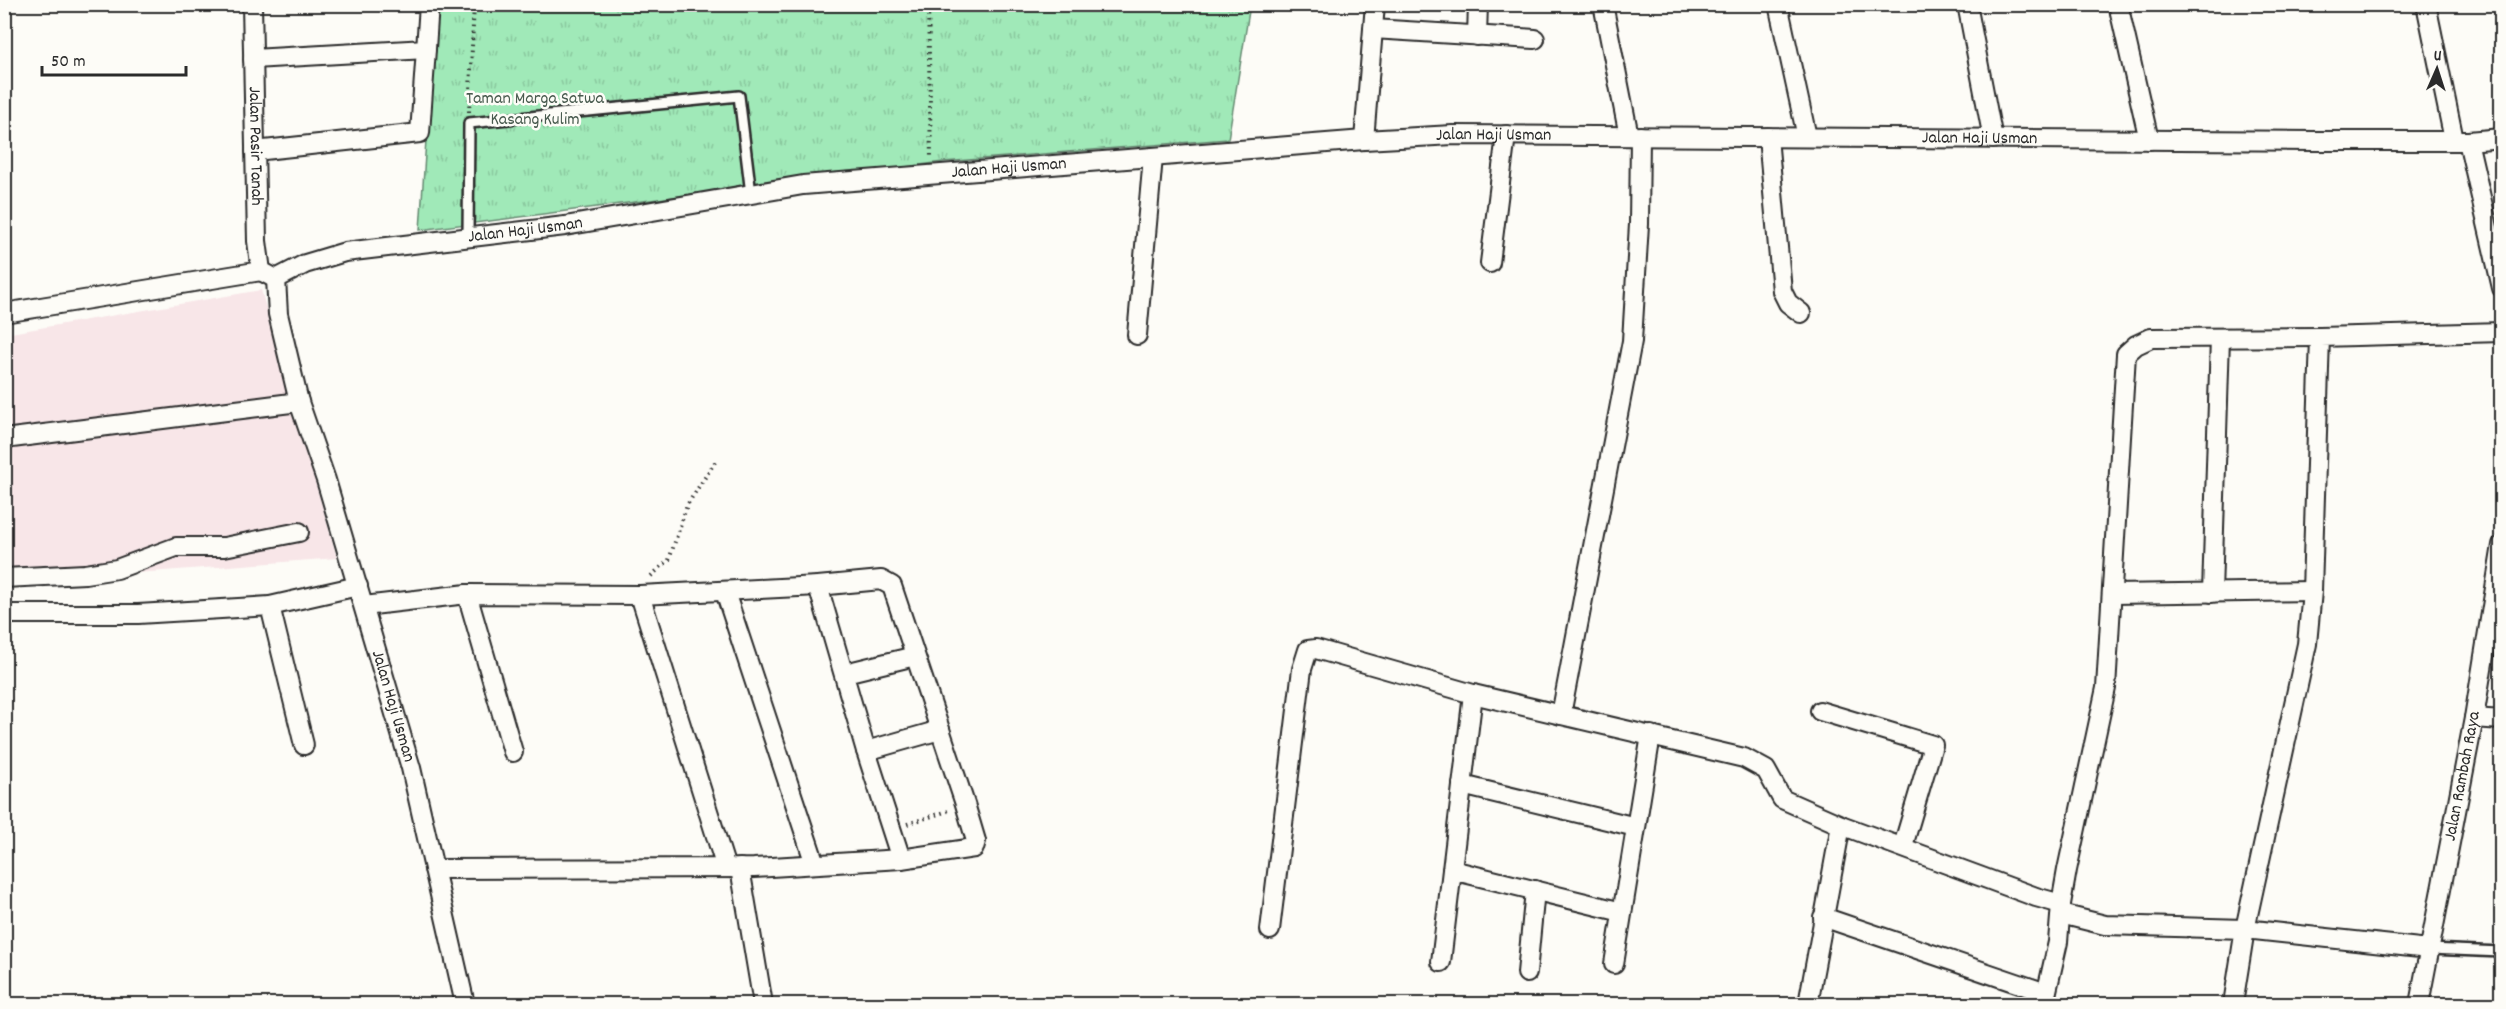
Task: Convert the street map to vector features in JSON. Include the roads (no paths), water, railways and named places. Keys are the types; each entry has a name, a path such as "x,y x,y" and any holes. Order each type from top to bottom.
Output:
{"street":[{"name":"Jalan Pasir Tanah","path":"252,4 255,152 268,275"},
{"path":"255,152 420,133 429,4"},
{"path":"1364,140 1375,4"},
{"path":"1477,36 1478,4"},
{"path":"1561,715 1632,341 1639,224 1634,136 1603,4"},
{"path":"1778,4 1807,137"},
{"path":"1967,4 1993,139"},
{"path":"2118,4 2149,140"},
{"path":"2426,4 2502,288"},
{"path":"1373,29 1535,39"},
{"path":"253,59 426,49"},
{"name":"Jalan Haji Usman","path":"465,1005 411,768 358,586 299,402 268,275 345,252 565,226 803,185 1364,140 1453,135 2461,141 2502,138"},
{"path":"1490,263 1506,135"},
{"path":"1768,137 1782,291 1788,303 1801,313"},
{"path":"1137,335 1153,157"},
{"path":"4,314 268,275"},
{"path":"1823,917 2045,999 2106,688 2126,354 2136,345 2151,338 2320,337 2502,332"},
{"path":"2233,1005 2245,929 2307,644 2312,591 2320,337"},
{"path":"2212,593 2220,338"},
{"path":"4,439 299,402"},
{"path":"4,578 106,571 176,547 224,547 299,532"},
{"name":"Jalan Rambah Raya","path":"2419,1005 2474,718 2502,545"},
{"path":"363,606 467,594 635,595 725,592 881,580 892,586 976,841 974,848 901,859 815,864 733,868 434,869"},
{"path":"4,614 138,614 270,606 358,586"},
{"path":"818,586 866,751 901,859"},
{"path":"2112,594 2312,591"},
{"path":"725,592 815,864"},
{"path":"467,594 513,752"},
{"path":"635,595 733,868 762,1005"},
{"path":"270,606 304,745"},
{"path":"1270,930 1302,669 1308,650 1334,653 1473,694 1744,758 1766,770 1782,799 1841,825 1903,846 2105,925 2245,929 2429,949"},
{"path":"845,673 915,656"},
{"path":"1441,962 1473,694"},
{"path":"1820,711 1933,745 1903,846"},
{"path":"2474,718 2502,720"},
{"path":"866,751 940,730"},
{"path":"1614,964 1651,735"},
{"path":"1462,785 1636,828"},
{"path":"1809,1005 1841,825"},
{"path":"1452,870 1622,912"},
{"path":"1527,973 1535,890"}],"lane":[{"path":"468,236 469,123 739,96 751,194"},
{"path":"2429,949 2502,952"}],"park label":[{"name":"Taman Marga Satwa Kasang Kulim","path":"535,109"}]}
